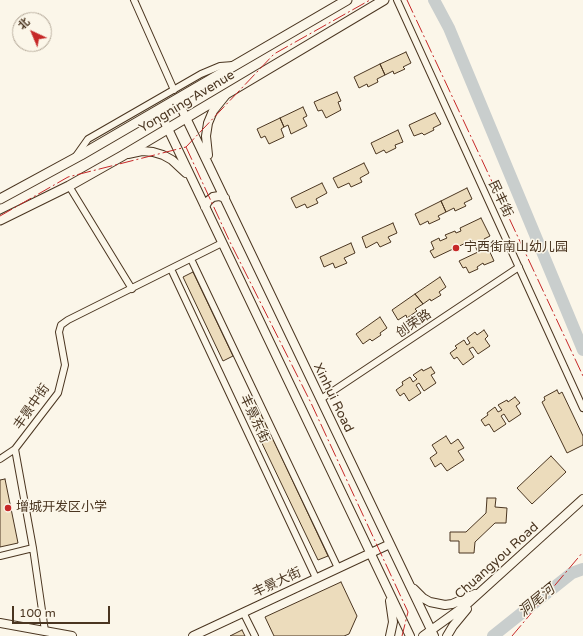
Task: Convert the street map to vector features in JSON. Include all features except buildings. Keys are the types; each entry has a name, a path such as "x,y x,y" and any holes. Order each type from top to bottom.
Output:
{"main road":[{"name":"Yongning Avenue","path":"0,199 74,159 347,0"},
{"name":"Yongning Avenue","path":"0,220 69,186 122,156 384,0"},
{"path":"211,169 206,149 208,123 220,101 230,92"},
{"path":"178,99 211,169"},
{"path":"159,110 410,636"},
{"path":"122,156 132,152 142,151 163,155 180,166 192,179"},
{"name":"Xinhui Road","path":"211,169 433,633"},
{"path":"205,207 208,201 213,197 219,196 225,198"},
{"name":"Chuangyou Road","path":"423,636 433,633 483,590 583,499"},
{"name":"丰景大街","path":"193,636 390,544"},
{"path":"409,584 423,598 437,604 452,604 483,590"},
{"path":"447,636 453,626 483,590"},
{"path":"389,593 393,622 390,636"},
{"path":"0,623 72,636"}],"street":[{"path":"134,0 174,90"},
{"name":"民丰街","path":"397,0 583,408"},
{"path":"74,159 88,139 201,74 220,66 235,66"},
{"path":"69,186 132,289"},
{"name":"丰景中街","path":"45,631 33,548 15,449 58,393 65,365 59,332 61,325 68,320 222,243"},
{"path":"191,259 338,568"},
{"name":"创荣路","path":"320,399 519,267"},
{"name":"丰景东街","path":"171,269 316,578"},
{"path":"0,459 15,449"},
{"path":"0,556 33,548"},
{"path":"243,612 255,636"}],"waterway":[{"path":"434,0 449,28 583,350"},
{"name":"洞尾河","path":"493,636 572,573 583,569"}],"power":[{"path":"0,216 68,177 186,147 274,54 370,0"},
{"path":"407,0 583,376"},
{"path":"186,147 230,242 311,403 408,612 402,636"},
{"path":"512,636 583,552"}],"place":[{"name":"宁西街南山幼儿园","path":"456,248"},
{"name":"增城开发区小学","path":"8,508"}]}
